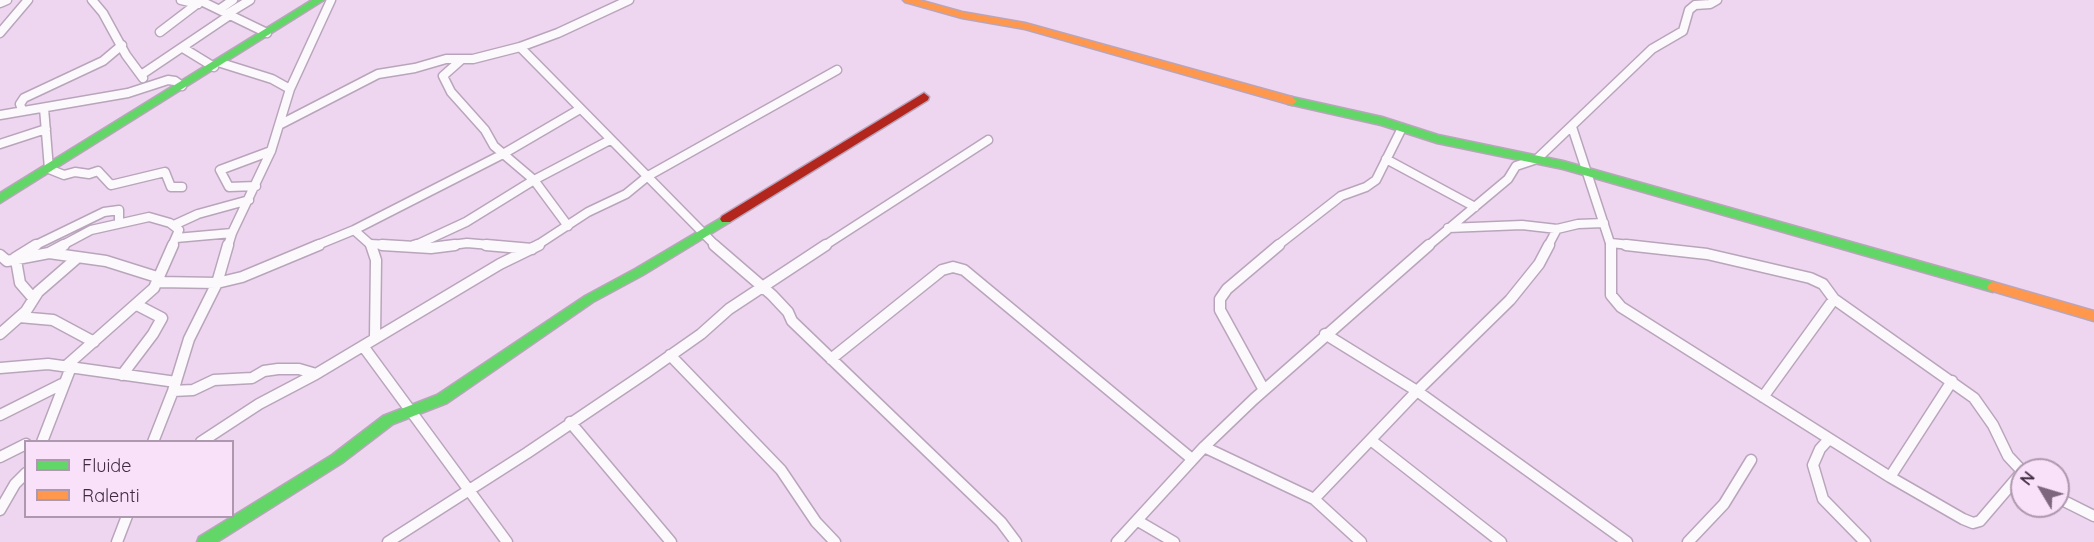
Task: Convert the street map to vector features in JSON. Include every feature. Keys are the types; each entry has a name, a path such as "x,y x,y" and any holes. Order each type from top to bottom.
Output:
{"street":[{"path":"0,3 7,0"},
{"path":"2,27 28,0"},
{"path":"92,0 103,13 126,55 148,86"},
{"path":"181,0 200,2 220,9 267,33"},
{"path":"220,9 233,0"},
{"path":"141,75 250,0"},
{"path":"0,199 320,0"},
{"path":"153,440 174,387 189,339 217,283 232,233 271,151 290,89 331,0"},
{"path":"281,123 378,74 415,68 442,60 473,59 520,47 558,33 629,0"},
{"path":"908,0 962,15 1025,26 1267,95 1373,118 1437,139 1537,159 2094,316"},
{"path":"1117,542 1204,447 1325,334 1508,178 1516,166 1537,159 1652,49 1683,31 1689,10 1695,5 1710,4 1716,0"},
{"path":"160,32 200,2"},
{"path":"22,110 20,104 24,98 103,61 122,45"},
{"path":"520,47 702,234 762,286 788,312 792,321 1001,522 1016,542"},
{"path":"183,48 217,65 272,79 290,89"},
{"path":"461,60 443,76 445,83 485,130 494,146 534,180 568,226"},
{"path":"203,440 259,404 316,374 500,264 532,249 595,208 626,194 648,176 837,70"},
{"path":"0,115 128,93 168,80 175,81 182,86"},
{"path":"204,542 337,459 388,420 442,399 583,303 702,234 924,98"},
{"path":"44,108 49,169"},
{"path":"49,253 76,259 106,261 159,280 217,283 242,276 354,230 503,154 580,109"},
{"path":"1572,127 1585,172 1611,243 1611,295 1621,307 1927,500 1973,523 1980,520 2010,486"},
{"path":"1264,390 1220,310 1220,299 1227,289 1309,220 1341,196 1366,187 1376,180 1401,128"},
{"path":"0,144 46,129"},
{"path":"414,246 466,222 534,180 610,140"},
{"path":"388,542 471,490 701,334 729,309 762,286 988,140"},
{"path":"256,186 229,187 220,170 271,151"},
{"path":"1386,159 1475,207"},
{"path":"49,169 64,175 75,172 89,174 98,171 111,185 165,172 171,186 182,187"},
{"path":"174,225 198,214 249,200"},
{"path":"14,260 57,233 104,212 119,210 119,224"},
{"path":"0,255 5,260 14,260 49,253 90,231 152,217 174,225 179,230 159,280 137,304 93,342 69,367 56,410 42,440"},
{"path":"1448,228 1522,225 1557,229 1578,224 1604,223"},
{"path":"1314,499 1372,441 1417,391 1510,300 1539,264 1557,229"},
{"path":"354,230 371,244 375,260 374,283 377,306 375,337"},
{"path":"176,238 232,233"},
{"path":"371,244 431,248 467,243 532,249"},
{"path":"1611,243 1707,254 1810,278 1823,284 1834,299 1974,398 2010,458"},
{"path":"0,334 28,308 33,298 76,259"},
{"path":"14,260 20,284 33,298"},
{"path":"831,359 942,270 953,267 964,270 1192,459"},
{"path":"1763,397 1834,299"},
{"path":"122,375 153,334 162,318 137,304"},
{"path":"19,317 53,320 93,342"},
{"path":"1325,334 1417,391 1627,542"},
{"path":"363,346 507,542"},
{"path":"670,355 781,470 816,522 835,542"},
{"path":"0,368 48,364 122,375 193,390 214,380 252,378 264,371 278,369 299,369 316,374"},
{"path":"1890,477 1952,381"},
{"path":"0,415 62,384"},
{"path":"570,422 671,542"},
{"path":"1829,439 1820,449 1813,465 1823,499 1864,542"},
{"path":"1372,441 1501,542"},
{"path":"0,457 24,445"},
{"path":"1204,447 1314,499 1361,542"},
{"path":"1688,542 1724,504 1750,460"},
{"path":"0,510 20,485"},
{"path":"2070,504 2094,516"},
{"path":"117,542 126,518"},
{"path":"1138,521 1174,542"}],"traffic: fast":[{"path":"0,199 319,0"},
{"path":"1292,101 1382,121 1437,139 1563,165 1993,287"},
{"path":"204,542 337,459 388,420 442,399 589,299 639,272 726,219"}],"traffic: slow":[{"path":"908,0 962,15 1025,26 1292,101"},
{"path":"1993,287 2094,316"}],"traffic: jam":[{"path":"726,219 924,97"}]}
